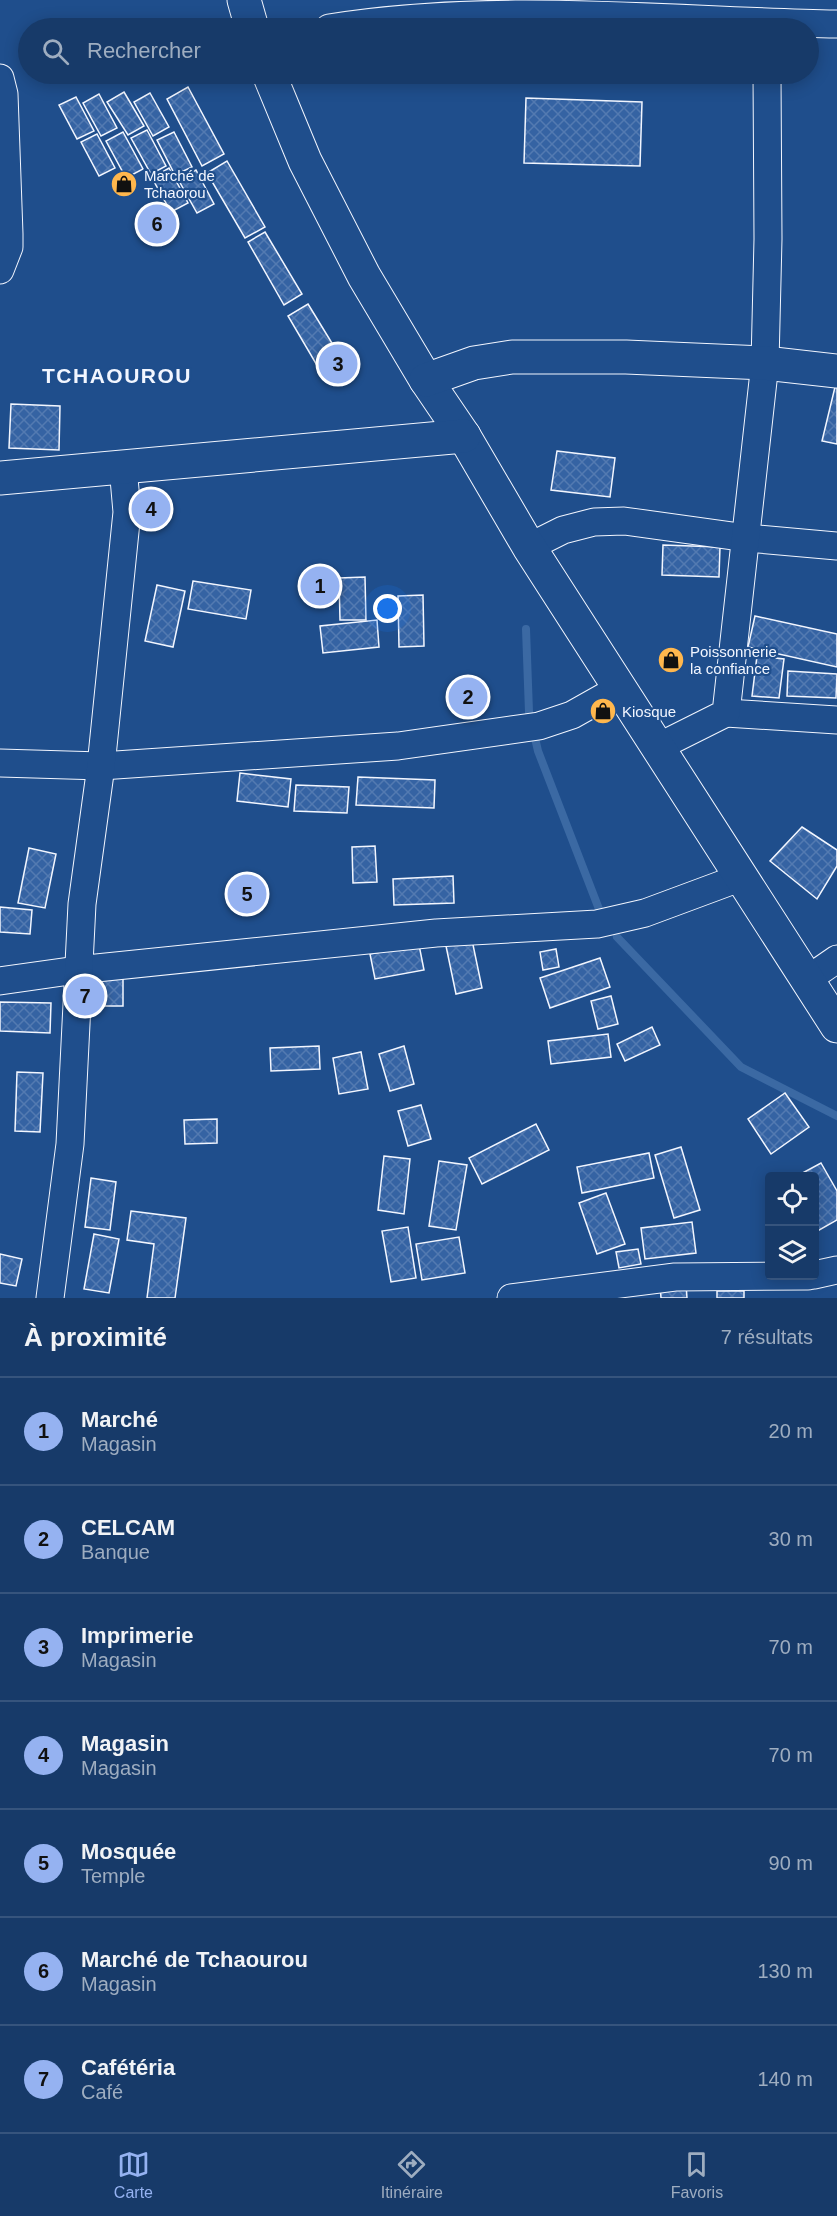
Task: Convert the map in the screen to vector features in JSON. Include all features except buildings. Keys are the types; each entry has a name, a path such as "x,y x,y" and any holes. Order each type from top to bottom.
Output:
{"main road":[{"path":"244,0 249,18"},
{"path":"273,84 331,217 426,380 464,436 529,547 837,1026"},
{"path":"426,380 474,363 512,357 627,357 765,363 837,371"},
{"path":"0,478 464,436"}],"street":[{"path":"417,18 444,15 603,14 768,17"},
{"path":"819,22 837,24"},
{"path":"0,78 4,94 9,247 0,270"},
{"path":"726,713 765,363 768,239 767,84"},
{"path":"50,1298 70,1144 85,877 101,766 127,512 123,467"},
{"path":"529,547 563,530 604,521 624,520 747,538 837,546"},
{"path":"0,764 101,766 398,746 539,726 572,715 620,688"},
{"path":"657,747 726,713 837,720"},
{"path":"0,981 78,970 436,933 597,924 645,912 742,877"},
{"path":"808,979 837,958"},
{"path":"819,1274 837,1270"},
{"path":"511,1298 675,1277 765,1276"}],"waterway":[{"path":"526,629 529,712 538,751 599,909"},
{"path":"617,937 741,1067 837,1116"}],"place":[{"name":"Marché de Tchaorou","path":"124,184"},
{"name":"Marché de Tchaourou","path":"157,224"},
{"name":"Imprimerie","path":"338,364"},
{"name":"Magasin","path":"151,509"},
{"name":"Marché","path":"320,586"},
{"name":"Poissonnerie la confiance","path":"671,660"},
{"name":"CELCAM","path":"468,697"},
{"name":"Kiosque","path":"603,711"},
{"name":"Mosquée","path":"247,894"},
{"name":"Cafétéria","path":"85,996"}],"district":[{"name":"TCHAOUROU","path":"117,375"}]}
